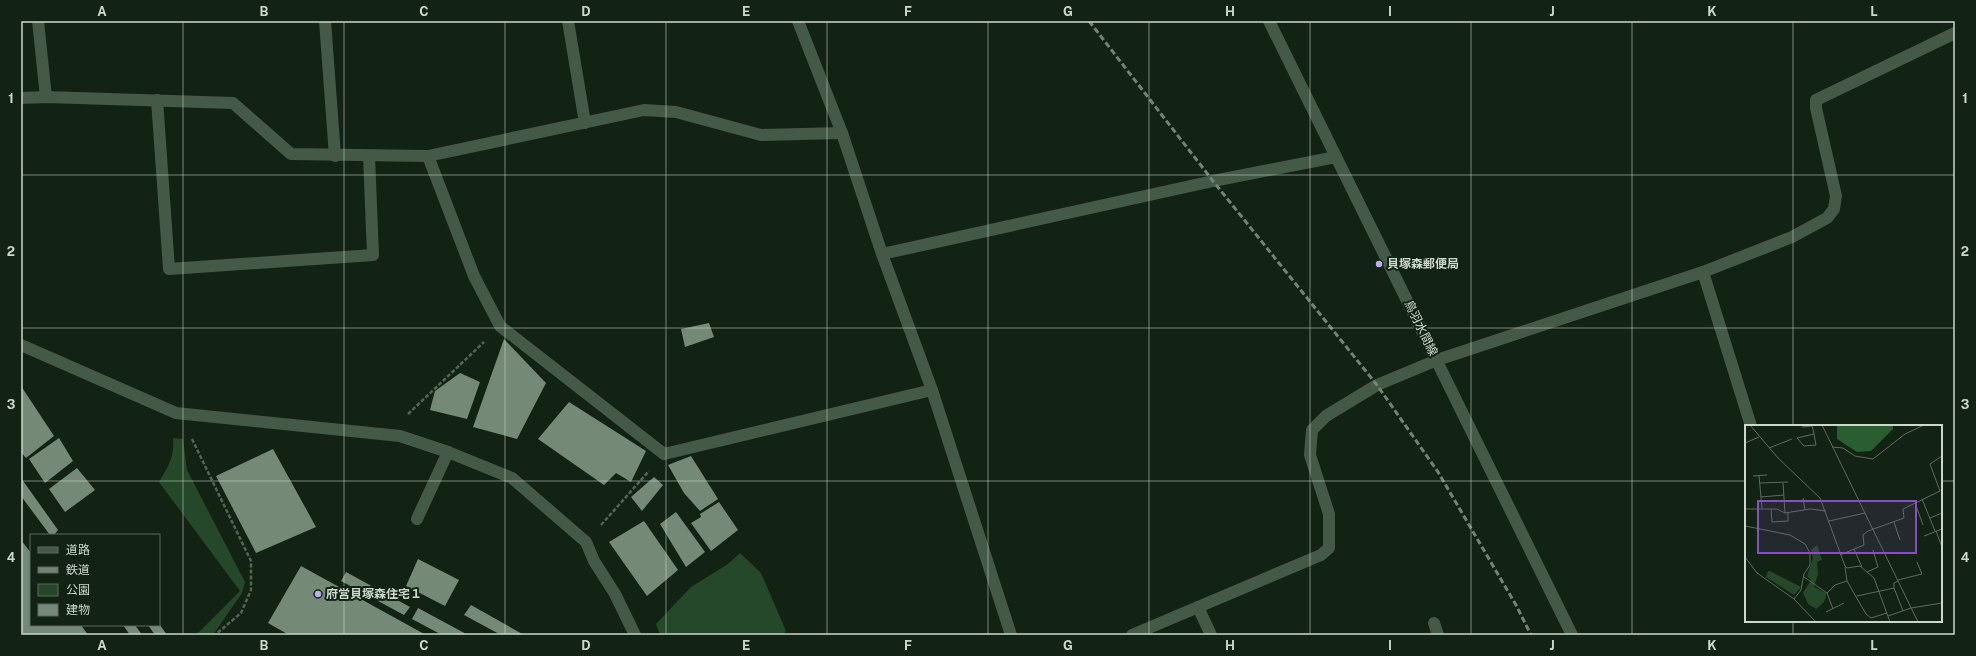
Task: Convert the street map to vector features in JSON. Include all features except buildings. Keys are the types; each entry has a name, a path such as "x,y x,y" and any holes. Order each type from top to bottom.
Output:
{"street":[{"path":"38,21 46,97"},
{"path":"325,21 335,156"},
{"path":"568,21 585,123"},
{"path":"798,21 842,133 882,254 932,390 1011,635"},
{"name":"鳥羽水間線","path":"1269,21 1572,635"},
{"path":"1132,635 1321,555 1329,548 1329,514 1310,455 1312,430 1326,416 1377,385 1437,360 1703,272 1792,237 1826,218 1834,209 1836,196 1816,108 1816,100 1955,33"},
{"path":"21,98 46,97 233,103 291,154 335,156 428,156 644,110 676,112 761,136 842,133"},
{"path":"157,100 169,269 373,255 369,156"},
{"path":"428,156 474,276 500,326 664,454 932,390"},
{"path":"882,254 1213,181 1336,157"},
{"path":"1703,272 1751,425"},
{"path":"21,345 176,413 400,436 448,452 512,478 586,542 594,561 616,594 635,635"},
{"path":"417,519 448,452"},
{"path":"1198,607 1211,635"}],"path":[{"path":"404,418 500,326"},
{"path":"176,413 192,440 251,561 251,590 241,613 215,635"},
{"path":"586,542 664,454"}],"green space":[{"path":"173,438 183,439 187,470 245,582 242,593 213,635 196,635 240,591 159,482 172,456"},
{"path":"740,553 761,573 786,631 783,635 660,635 656,624 691,587 728,564"}],"railway":[{"path":"1089,21 1213,181 1377,385 1438,472 1516,605 1531,635"}],"place":[{"name":"貝塚森郵便局","path":"1379,264"},
{"name":"府営貝塚森住宅１","path":"318,594"}]}
